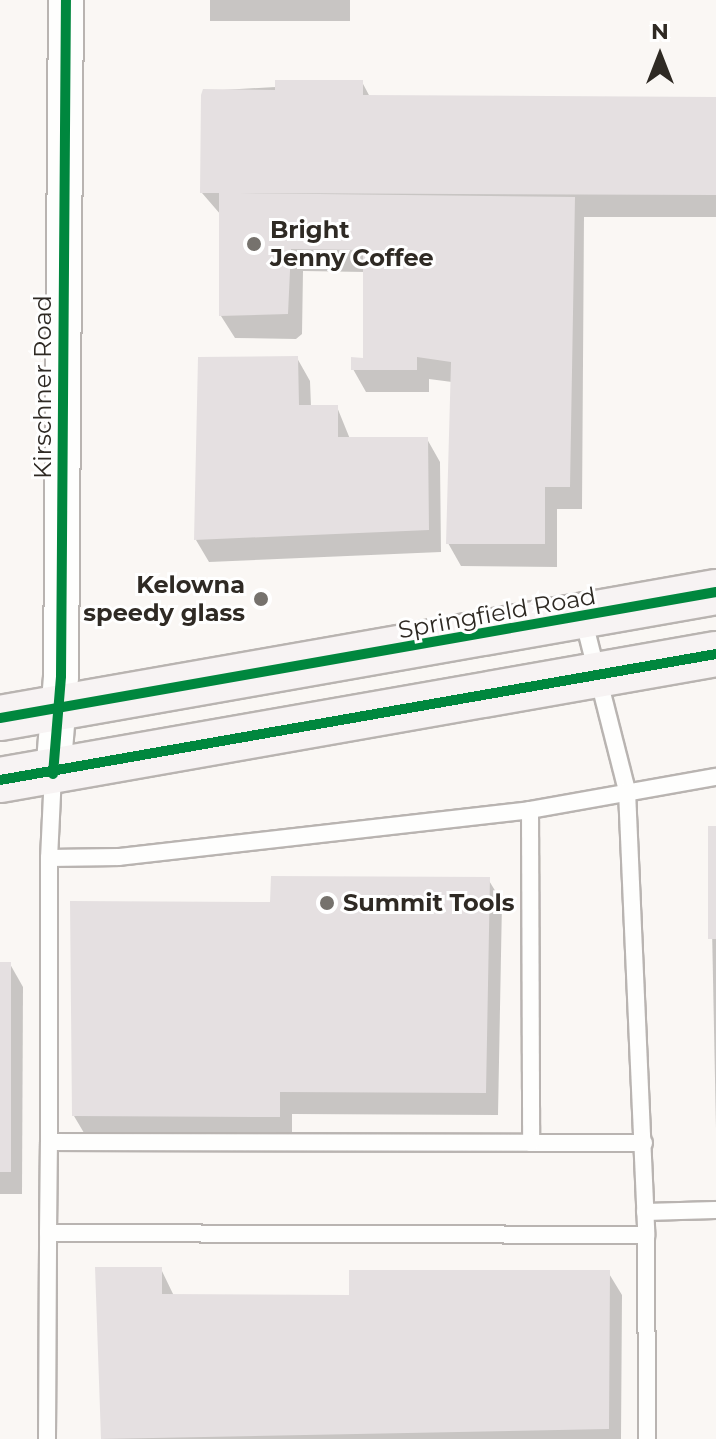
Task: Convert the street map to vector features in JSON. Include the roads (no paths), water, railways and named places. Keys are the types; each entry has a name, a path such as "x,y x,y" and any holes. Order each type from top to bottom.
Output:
{"main road":[{"name":"Springfield Road","path":"0,718 59,711 716,592"},
{"path":"0,780 53,774 716,654"}],"street":[{"name":"Kirschner Road","path":"53,774 59,711 66,0"}],"lane":[{"path":"583,618 595,676 627,791 644,1143 647,1439"},
{"path":"47,1439 49,858 53,774"},
{"path":"49,858 119,857 530,810 716,777"},
{"path":"530,810 531,1143"},
{"path":"49,1142 644,1143"},
{"path":"645,1212 716,1210"},
{"path":"48,1233 646,1235"}],"place":[{"name":"Bright Jenny Coffee","path":"254,244"},
{"name":"Kelowna speedy glass","path":"261,599"},
{"name":"Summit Tools","path":"327,903"}]}
